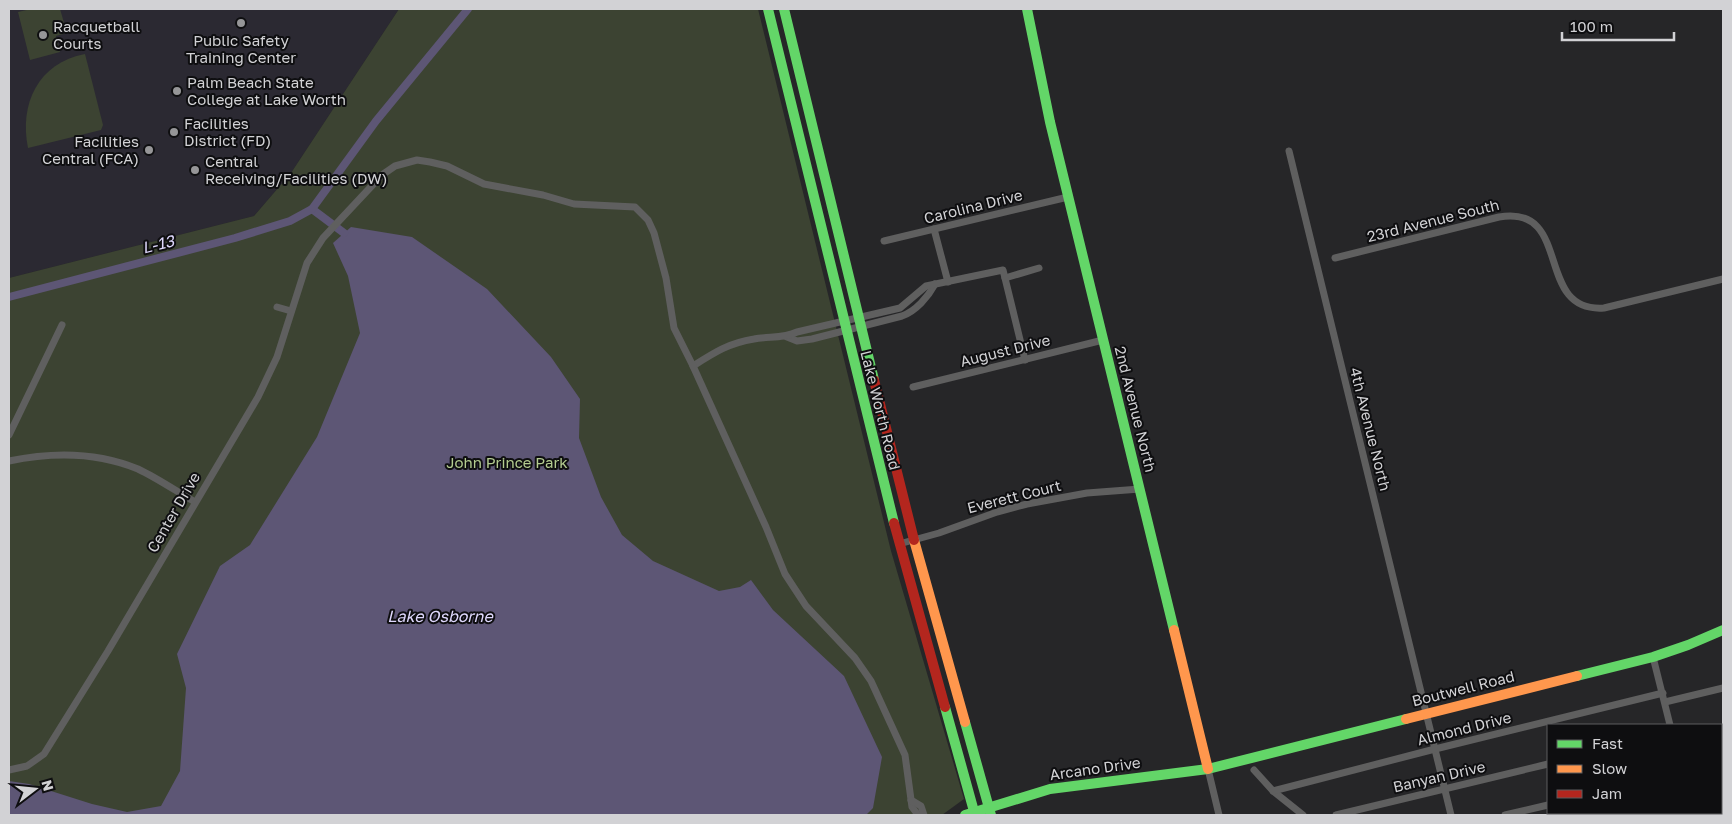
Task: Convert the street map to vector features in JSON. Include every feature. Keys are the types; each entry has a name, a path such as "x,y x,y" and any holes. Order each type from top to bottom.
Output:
{"main road":[{"name":"Lake Worth Road","path":"768,9 898,544 972,814"},
{"name":"Lake Worth Road","path":"784,9 859,322 914,540 990,811"},
{"name":"2nd Avenue North","path":"1027,9 1050,122 1208,769"},
{"name":"Boutwell Road","path":"1208,769 1653,657 1723,630"},
{"name":"Arcano Drive","path":"972,814 990,811 1050,789 1208,769"}],"street":[{"name":"4th Avenue North","path":"1289,151 1451,815"},
{"name":"Center Drive","path":"9,770 28,766 44,754 108,651 258,397 277,357 307,262 323,238 382,175 395,166 417,160 447,166 484,184 543,195 574,204 635,207 648,220 654,233 666,278 674,328 693,366"},
{"name":"Carolina Drive","path":"884,241 1068,196"},
{"name":"23rd Avenue South","path":"1335,258 1499,216 1510,215 1526,219 1542,232 1564,290 1573,299 1588,307 1604,308 1723,279"},
{"path":"934,229 948,282"},
{"path":"1005,278 1039,268"},
{"path":"918,815 912,807 905,755 871,681 855,658 806,606 785,574 766,527 693,366 722,348 734,343 756,338 787,337 797,341 846,331 859,322 900,308 926,286 1003,270 1025,360"},
{"path":"277,307 291,311"},
{"path":"787,337 797,332 844,320 859,322"},
{"path":"9,435 62,325"},
{"name":"August Drive","path":"913,386 1103,340"},
{"path":"9,461 78,454 109,459 139,470 195,502"},
{"name":"Everett Court","path":"898,544 940,533 997,512 1027,504 1087,493 1140,489"},
{"path":"1653,657 1670,724"},
{"path":"1665,702 1723,688"},
{"name":"Almond Drive","path":"1273,791 1663,693"},
{"name":"Banyan Drive","path":"1336,815 1547,764"},
{"name":"2nd Avenue North","path":"1208,769 1219,815"},
{"path":"1254,770 1273,791 1300,815"},
{"path":"911,800 921,806 924,815"},
{"path":"1505,815 1547,805"},
{"path":"1366,807 1371,815"},
{"path":"1682,815 1691,814"}],"shaded area":[{"name":"Palm Beach State College at Lake Worth","path":"9,9 399,9 291,173 254,216 9,278"}],"green space":[{"name":"Racquetball Courts","path":"31,9 60,9 67,33 56,36 60,52 30,60 18,12"},
{"name":"John Prince Park","path":"399,9 758,9 891,551 964,799 942,815 9,815 9,278 254,216 291,173"},
{"path":"85,54 103,125 101,130 28,148 26,116 36,88 44,76 55,66"}],"water":[{"name":"Lake Osborne","path":"351,227 412,237 487,289 551,357 580,399 579,438 601,497 622,535 653,561 719,591 740,587 751,580 773,610 844,676 882,757 873,808 866,815 9,815 9,781 29,784 92,804 127,812 161,806 180,771 186,688 177,654 220,566 250,545 317,437 360,333 348,276 333,243"}],"waterway":[{"name":"L-13","path":"9,297 235,238 290,221 312,209 376,121 468,9"},
{"path":"312,209 344,233"}],"traffic: fast":[{"path":"768,9 894,523"},
{"path":"784,9 874,380"},
{"path":"1027,9 1050,122 1174,630"},
{"path":"1577,676 1653,657 1723,630"},
{"path":"945,707 975,815"},
{"path":"965,815 1050,789 1208,769 1406,719"},
{"path":"965,722 991,815"}],"traffic: slow":[{"path":"914,540 965,722"},
{"path":"1174,630 1208,769"},
{"path":"1406,719 1577,676"}],"traffic: jam":[{"path":"874,380 914,540"},
{"path":"894,523 945,707"}],"place":[{"name":"Public Safety Training Center","path":"241,23"},
{"name":"Racquetball Courts","path":"43,35"},
{"name":"Palm Beach State College at Lake Worth","path":"177,91"},
{"name":"Facilities District (FD)","path":"174,132"},
{"name":"Facilities Central (FCA)","path":"149,150"},
{"name":"Central Receiving/Facilities (DW)","path":"195,170"}]}
